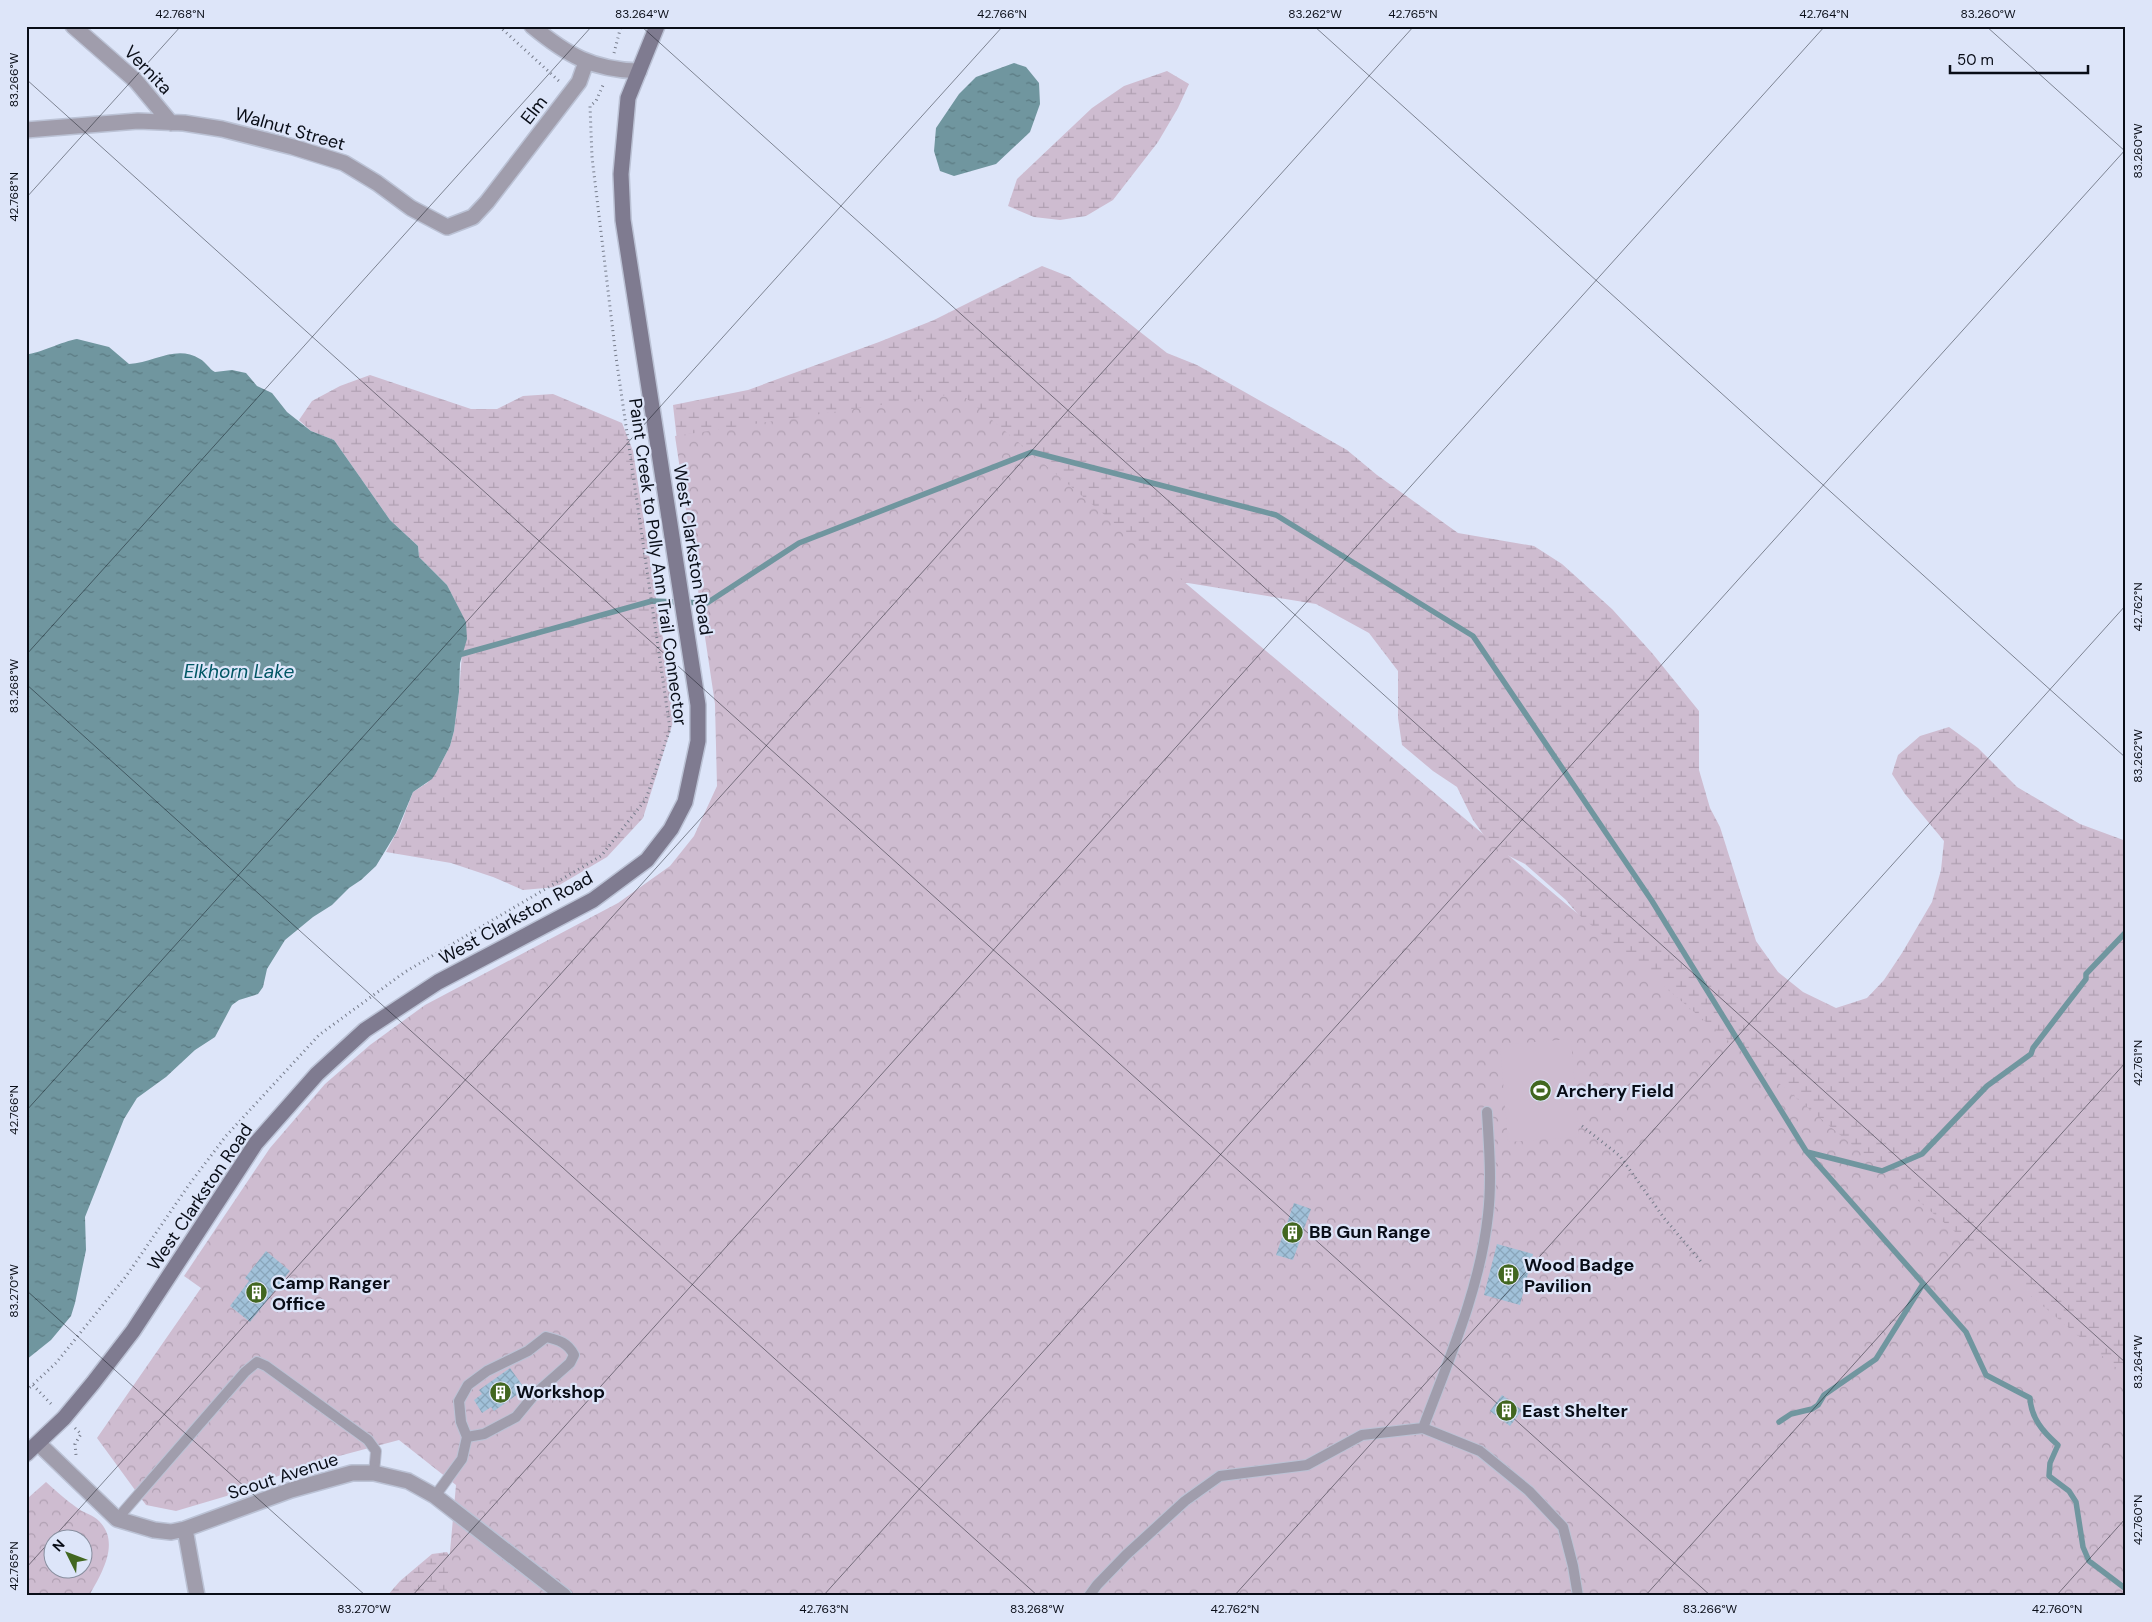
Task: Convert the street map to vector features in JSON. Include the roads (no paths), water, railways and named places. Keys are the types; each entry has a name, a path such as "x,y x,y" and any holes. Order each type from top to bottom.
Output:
{"main road":[{"name":"West Clarkston Road","path":"26,1454 39,1444 64,1418 133,1331 256,1144 316,1074 365,1030 430,987 592,900 647,860 671,829 685,802 698,741 698,705 623,220 621,174 628,98 657,26"}],"street":[{"name":"Vernita","path":"73,26 136,81 171,123"},
{"path":"532,26 553,44 586,62 616,70 639,70"},
{"name":"Elm","path":"506,177 579,82 586,62"},
{"name":"Walnut Street","path":"26,130 138,121 222,129 344,163 377,183 411,208 447,227 473,217 506,177"},
{"name":"Scout Avenue","path":"39,1444 116,1519 154,1530 171,1532 185,1529 291,1490 352,1473 374,1473 408,1481 435,1496 564,1596"},
{"path":"185,1529 197,1596"}],"lane":[{"path":"1422,1428 1456,1340 1479,1270 1488,1214 1490,1164 1488,1112"},
{"path":"435,1496 462,1458 467,1437 460,1422 460,1401 468,1385 487,1371 528,1351 546,1337 556,1339 569,1346 574,1355 570,1363 535,1394 516,1417 484,1434 467,1437"},
{"path":"116,1519 245,1372 257,1362 266,1366 368,1440 376,1451 374,1473"},
{"path":"1089,1596 1097,1584 1120,1561 1185,1501 1220,1476 1308,1465 1362,1435 1422,1428 1480,1451 1529,1492 1563,1527 1578,1596"}],"water":[{"path":"1014,63 1026,67 1039,83 1040,104 1030,132 996,164 954,176 940,171 934,151 936,128 959,94 976,77"},
{"name":"Elkhorn Lake","path":"77,339 109,347 129,364 182,353 200,359 215,372 232,370 246,373 257,386 272,393 287,412 311,431 334,440 390,520 418,546 419,557 447,585 466,622 467,639 460,663 459,692 454,731 450,746 436,773 432,779 413,792 396,833 376,866 332,905 313,917 285,940 267,969 263,987 258,994 239,1000 232,1005 215,1037 195,1050 166,1077 137,1098 124,1119 85,1217 86,1250 71,1316 51,1340 26,1360 26,354"}],"waterway":[{"path":"462,654 652,601 707,603 799,543 1032,452 1276,515 1473,636 1652,901 1806,1151 1966,1332 1986,1375 2030,1398 2035,1418 2047,1435 2058,1445 2050,1463 2049,1476 2069,1491 2076,1502 2083,1547 2089,1561 2126,1589"},
{"path":"1807,1152 1882,1171 1922,1154 1987,1086 2031,1054 2033,1048 2086,979 2086,974 2126,932"},
{"path":"1779,1422 1791,1414 1812,1409 1818,1405 1824,1395 1876,1359 1923,1284"}],"place":[{"name":"Archery Field","path":"1540,1091"},
{"name":"BB Gun Range","path":"1293,1232"},
{"name":"Wood Badge Pavilion","path":"1508,1275"},
{"name":"Camp Ranger Office","path":"256,1293"},
{"name":"Workshop","path":"500,1392"},
{"name":"East Shelter","path":"1506,1411"}]}
